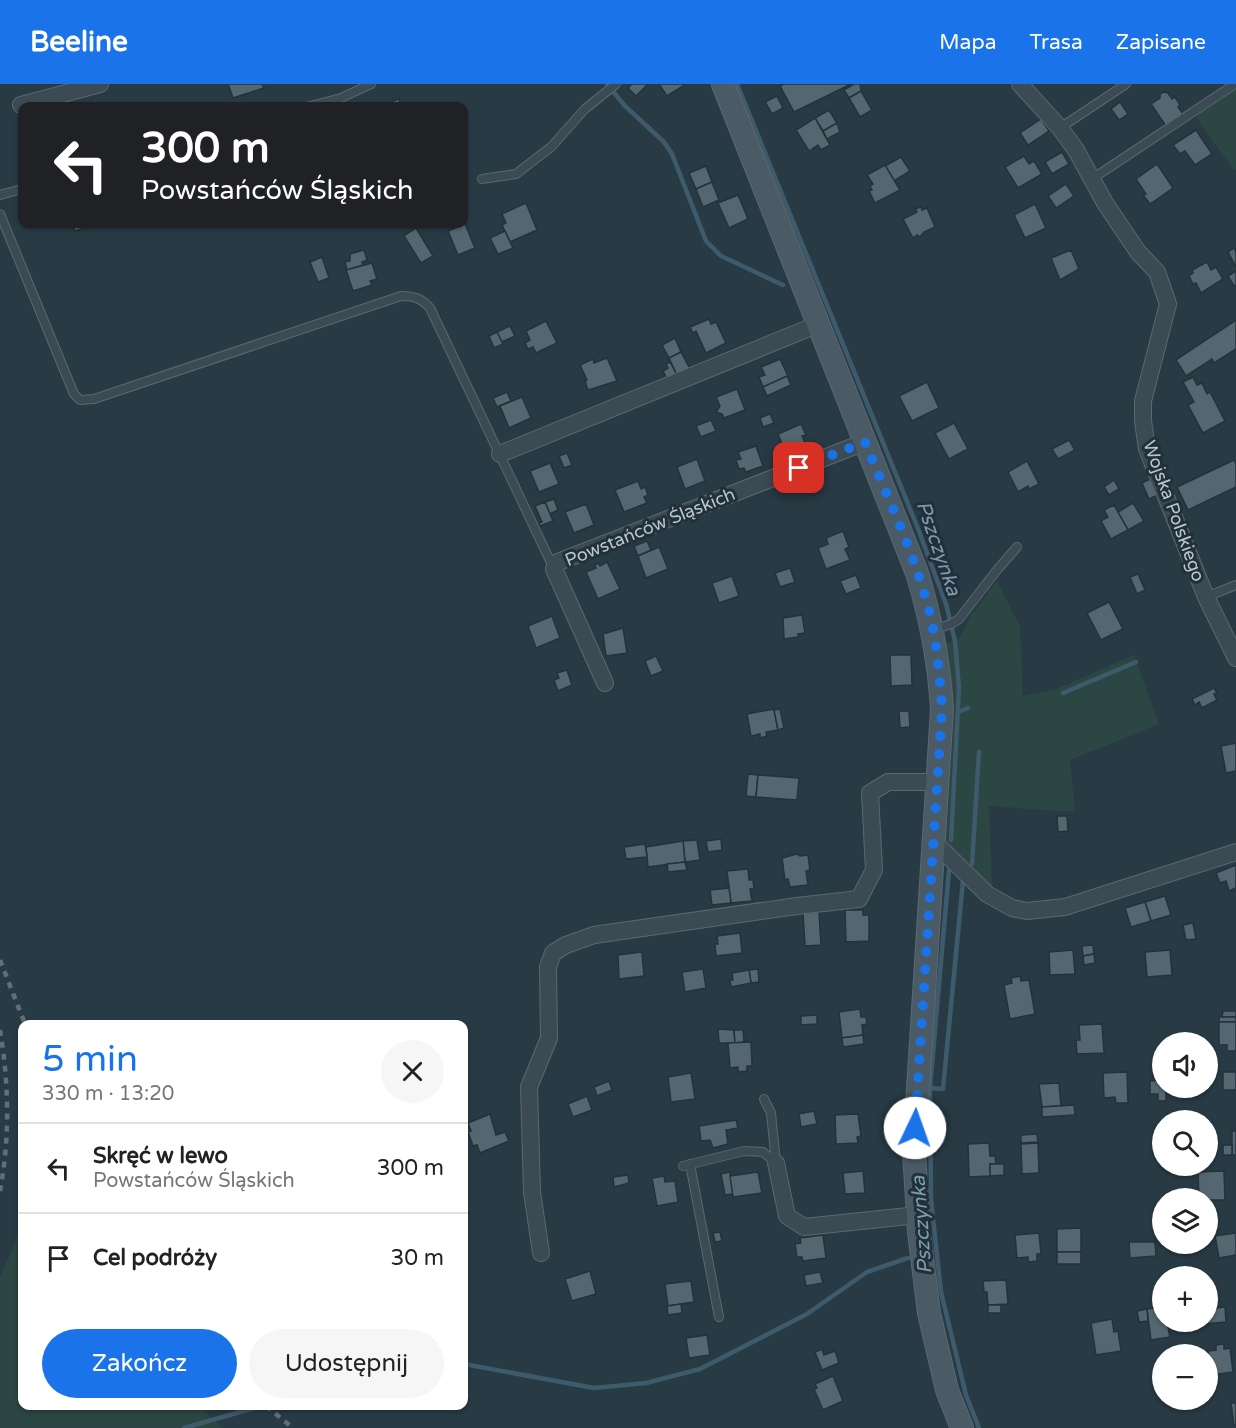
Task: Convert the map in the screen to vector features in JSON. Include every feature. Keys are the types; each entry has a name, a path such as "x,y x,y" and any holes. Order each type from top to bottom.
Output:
{"street":[{"path":"32,102 100,84"},
{"path":"723,84 917,573 933,630 942,709 914,1152 918,1215 929,1313 947,1390 962,1428"},
{"name":"Wojska Polskiego","path":"1020,84 1060,128 1076,150 1091,179 1138,252 1157,272 1166,295 1168,304 1143,400 1147,449 1206,597 1236,658"},
{"path":"500,454 819,324"},
{"name":"Powstańców Śląskich","path":"605,683 554,569 558,562 865,442"},
{"path":"541,1252 532,1192 529,1087 549,1038 548,967 554,952 594,935 859,899 874,870 870,793 888,782 937,782"},
{"path":"934,842 987,894 1012,908 1027,910 1065,907 1236,852"},
{"path":"776,1163 787,1216 804,1227 918,1215"}],"lane":[{"path":"326,102 341,98 371,84"},
{"path":"482,179 516,174 551,147 585,109 616,84"},
{"path":"1060,128 1125,84"},
{"path":"1091,179 1234,84"},
{"path":"0,195 18,190"},
{"path":"0,214 74,394 80,400 94,399 401,296 410,296 423,301 430,308 554,569"},
{"path":"933,630 959,619 1017,547"},
{"path":"1206,597 1236,585"},
{"path":"764,1099 771,1113 776,1163"},
{"path":"719,1317 687,1165 744,1151 763,1152 776,1163"}],"green space":[{"path":"1236,89 1236,169 1234,170 1195,116"},
{"path":"997,581 1020,626 1023,696 1054,690 1134,655 1159,724 1070,760 1075,812 989,806 992,887 943,840 945,644 960,637 972,614"},
{"path":"18,1235 18,1410 205,1410 223,1428 0,1428 0,1277"}],"building":[{"path":"228,84 262,84 264,88 233,98"},
{"path":"632,84 648,84 636,96 628,88"},
{"path":"659,84 686,84 667,96"},
{"path":"784,84 851,84 794,112 780,86"},
{"path":"854,84 860,84 861,91 849,98 844,90"},
{"path":"861,91 872,110 860,117 849,98"},
{"path":"1164,92 1168,93 1172,99 1175,97 1183,114 1166,126 1151,104"},
{"path":"777,96 783,108 772,114 765,102"},
{"path":"1120,102 1128,114 1119,120 1111,109"},
{"path":"829,110 837,123 823,131 815,118"},
{"path":"815,118 830,145 821,150 818,145 809,151 796,130"},
{"path":"1041,119 1049,131 1028,145 1020,133"},
{"path":"837,123 840,132 827,139 823,131"},
{"path":"1196,130 1212,154 1195,165 1185,151 1180,154 1173,145"},
{"path":"1062,152 1069,164 1052,174 1045,162"},
{"path":"1024,156 1029,164 1034,161 1042,174 1018,188 1005,167"},
{"path":"901,157 910,171 894,181 885,166"},
{"path":"1157,164 1173,188 1150,204 1136,179"},
{"path":"885,165 900,190 875,203 869,191 872,190 870,186 873,184 867,175"},
{"path":"706,166 712,182 696,189 689,173"},
{"path":"712,182 719,200 703,207 696,189"},
{"path":"1066,184 1074,196 1056,208 1048,196"},
{"path":"738,195 748,219 729,228 718,203"},
{"path":"526,203 537,230 510,242 502,225 506,223 502,214"},
{"path":"1035,204 1046,228 1025,238 1014,215"},
{"path":"921,207 922,210 927,208 935,227 924,232 920,237 917,235 913,238 903,219 917,212 915,209"},
{"path":"416,228 433,256 421,263 404,236"},
{"path":"455,228 467,228 475,248 458,255 448,231"},
{"path":"505,231 513,248 498,254 490,238"},
{"path":"1234,248 1236,252 1236,267 1228,252"},
{"path":"364,250 367,260 362,262 363,265 347,270 345,262 350,261 350,254"},
{"path":"1071,250 1079,269 1060,280 1051,258"},
{"path":"322,257 329,278 318,282 310,262"},
{"path":"1207,262 1211,270 1216,267 1223,279 1201,293 1189,276 1193,273 1192,270"},
{"path":"372,263 377,279 370,281 372,285 353,291 346,270"},
{"path":"1236,271 1236,285 1234,286 1228,276"},
{"path":"709,319 711,324 716,322 726,343 706,353 696,331 693,333 690,327"},
{"path":"1236,320 1236,349 1214,363 1212,359 1186,376 1176,360"},
{"path":"546,321 557,343 536,353 533,347 528,349 525,343 530,340 526,331"},
{"path":"510,326 515,336 502,342 497,332"},
{"path":"497,332 503,344 494,348 489,336"},
{"path":"675,338 681,352 669,358 662,345"},
{"path":"681,352 690,369 677,375 669,358"},
{"path":"607,358 617,381 588,390 585,381 587,380 580,365 593,359 594,363"},
{"path":"780,359 788,376 763,387 759,377 765,375 761,367"},
{"path":"670,362 677,375 667,379 663,371 668,368 666,364"},
{"path":"787,376 791,385 767,396 763,387"},
{"path":"1193,377 1197,385 1202,383 1207,394 1210,392 1225,421 1203,433 1188,405 1194,402 1183,382"},
{"path":"927,382 939,408 912,421 899,396"},
{"path":"737,389 745,410 724,418 722,414 716,412 720,406 716,397"},
{"path":"507,392 511,401 497,407 493,398"},
{"path":"522,397 531,418 509,428 500,406"},
{"path":"770,414 774,423 763,427 760,418"},
{"path":"711,420 716,431 701,437 696,426"},
{"path":"954,423 968,449 949,459 935,433"},
{"path":"801,424 806,435 802,436 807,448 783,458 778,446 782,444 778,434"},
{"path":"1069,440 1075,450 1058,459 1052,449"},
{"path":"756,446 763,466 746,472 744,468 739,469 736,460 741,459 738,452"},
{"path":"567,453 572,465 564,468 559,456"},
{"path":"697,459 705,481 685,489 677,467"},
{"path":"1234,460 1236,487 1188,510 1177,487"},
{"path":"1027,461 1039,484 1029,489 1028,486 1018,492 1008,472"},
{"path":"550,463 559,484 539,492 530,471"},
{"path":"1150,479 1158,495 1149,499 1142,483"},
{"path":"1114,480 1119,489 1109,495 1104,487"},
{"path":"638,481 641,489 645,487 648,495 644,497 647,503 624,512 615,490"},
{"path":"554,499 558,510 550,514 545,502"},
{"path":"545,502 553,521 540,526 539,523 542,522 535,506"},
{"path":"1133,503 1144,521 1128,530 1118,512"},
{"path":"586,504 594,525 574,533 565,512"},
{"path":"1114,505 1128,530 1111,539 1101,521 1108,517 1104,510"},
{"path":"843,531 849,547 845,549 850,560 826,569 818,548 828,544 826,538"},
{"path":"647,541 651,550 638,556 634,546"},
{"path":"659,547 668,569 646,578 638,556"},
{"path":"607,562 620,589 598,599 586,572 596,568 595,565 599,563 600,566"},
{"path":"790,568 795,582 780,587 775,573"},
{"path":"1138,574 1145,590 1137,594 1130,577"},
{"path":"856,575 861,588 846,594 840,581"},
{"path":"732,576 739,596 719,603 712,583"},
{"path":"1109,602 1123,629 1101,640 1087,613"},
{"path":"802,615 805,633 798,634 798,637 784,639 783,618"},
{"path":"552,616 560,638 536,648 528,626"},
{"path":"623,628 627,653 606,656 603,634"},
{"path":"890,655 911,655 912,685 891,686"},
{"path":"656,656 663,671 651,676 645,661"},
{"path":"567,670 572,685 558,691 554,680 559,678 557,673"},
{"path":"1214,688 1217,700 1202,708 1199,702 1195,705 1192,699"},
{"path":"774,709 778,730 766,732 767,736 760,738 760,734 751,736 747,714"},
{"path":"780,709 784,728 778,730 774,710"},
{"path":"899,711 909,711 910,727 900,728"},
{"path":"1236,743 1236,771 1226,773 1221,746"},
{"path":"748,774 758,775 756,797 746,796"},
{"path":"758,775 799,778 797,800 756,797"},
{"path":"1057,816 1067,816 1068,831 1058,832"},
{"path":"721,839 722,850 708,852 706,841"},
{"path":"697,840 700,860 685,862 683,841"},
{"path":"683,841 685,862 648,867 646,847"},
{"path":"645,844 647,857 626,859 624,847"},
{"path":"797,854 808,855 810,870 806,871 808,885 790,887 788,879 785,880 782,858"},
{"path":"685,862 687,870 668,872 667,864"},
{"path":"1236,865 1236,888 1229,891 1226,881 1220,883 1216,873"},
{"path":"748,869 749,880 753,880 754,889 750,889 752,901 731,903 727,871"},
{"path":"729,888 731,903 712,905 710,890"},
{"path":"1165,896 1171,915 1151,921 1145,902"},
{"path":"1145,902 1151,921 1131,927 1125,908"},
{"path":"845,910 863,910 863,915 869,915 869,941 846,942"},
{"path":"819,912 821,945 805,946 803,913"},
{"path":"1193,923 1196,939 1186,940 1183,925"},
{"path":"740,933 742,953 716,956 717,936"},
{"path":"1093,945 1094,954 1083,956 1082,946"},
{"path":"1073,950 1075,974 1050,975 1049,952"},
{"path":"1170,950 1172,975 1147,977 1145,952"},
{"path":"642,952 644,976 619,979 618,955"},
{"path":"1094,954 1095,963 1084,965 1083,956"},
{"path":"703,969 706,988 685,992 682,972"},
{"path":"758,969 759,982 751,983 749,970"},
{"path":"749,970 751,983 731,987 732,973"},
{"path":"1020,976 1021,981 1029,980 1035,1014 1010,1019 1004,985 1012,983 1011,978"},
{"path":"860,1009 861,1017 866,1017 867,1024 862,1025 863,1035 842,1038 839,1012"},
{"path":"1223,1011 1236,1011 1236,1017 1222,1017"},
{"path":"817,1015 817,1024 801,1025 801,1016"},
{"path":"1219,1017 1236,1017 1236,1022 1219,1022"},
{"path":"1219,1022 1236,1022 1236,1051 1227,1051 1227,1045 1219,1045"},
{"path":"1102,1024 1104,1053 1077,1054 1076,1040 1080,1040 1079,1025"},
{"path":"718,1029 734,1030 735,1043 719,1043"},
{"path":"734,1030 743,1030 744,1042 735,1043"},
{"path":"863,1035 864,1044 843,1047 842,1038"},
{"path":"751,1042 752,1066 747,1066 747,1071 738,1072 738,1067 730,1068 728,1043"},
{"path":"1127,1072 1128,1103 1116,1103 1115,1097 1104,1098 1103,1073"},
{"path":"1223,1072 1236,1072 1236,1090 1223,1090"},
{"path":"691,1073 695,1099 671,1102 668,1077"},
{"path":"609,1081 612,1090 597,1096 594,1087"},
{"path":"1150,1081 1152,1081 1152,1094 1150,1094"},
{"path":"1059,1083 1061,1106 1042,1107 1039,1084"},
{"path":"587,1096 592,1110 573,1117 568,1104"},
{"path":"1158,1098 1166,1098 1166,1101 1158,1101"},
{"path":"1074,1105 1075,1115 1042,1117 1042,1107"},
{"path":"814,1111 817,1124 801,1127 799,1114"},
{"path":"490,1114 496,1135 505,1132 509,1141 480,1153 477,1145 473,1146 468,1132 471,1131 468,1123"},
{"path":"858,1114 861,1136 857,1137 858,1143 836,1144 835,1115"},
{"path":"736,1120 738,1128 726,1130 728,1144 713,1148 710,1140 701,1141 699,1126"},
{"path":"1232,1131 1236,1131 1236,1155 1232,1155"},
{"path":"1037,1134 1038,1142 1021,1143 1021,1135"},
{"path":"989,1143 990,1156 995,1156 996,1164 990,1164 990,1176 969,1177 968,1144"},
{"path":"1038,1143 1039,1173 1022,1174 1021,1144"},
{"path":"1223,1145 1232,1145 1232,1155 1223,1155"},
{"path":"990,1164 1004,1164 1004,1175 990,1176"},
{"path":"863,1171 865,1193 845,1194 843,1173"},
{"path":"1218,1171 1224,1171 1225,1200 1218,1200 1218,1188 1199,1188 1198,1176 1218,1176"},
{"path":"730,1172 733,1194 725,1195 721,1174"},
{"path":"758,1172 762,1193 733,1197 730,1176"},
{"path":"628,1175 629,1183 614,1187 613,1177"},
{"path":"664,1176 665,1182 675,1181 678,1202 657,1206 652,1178"},
{"path":"1081,1228 1081,1252 1057,1252 1057,1229"},
{"path":"720,1232 722,1241 715,1242 713,1233"},
{"path":"1039,1233 1041,1254 1037,1254 1037,1261 1028,1262 1028,1257 1017,1258 1015,1235"},
{"path":"1236,1233 1236,1255 1219,1258 1218,1236"},
{"path":"823,1235 826,1258 803,1261 802,1257 797,1257 795,1244 801,1243 800,1238"},
{"path":"1129,1242 1152,1242 1152,1254 1156,1256 1130,1258"},
{"path":"1057,1252 1081,1252 1081,1264 1057,1264"},
{"path":"590,1271 596,1294 572,1301 565,1279"},
{"path":"820,1272 823,1283 806,1286 804,1275"},
{"path":"1006,1280 1008,1304 988,1305 983,1281"},
{"path":"691,1281 694,1302 668,1306 665,1284"},
{"path":"681,1304 682,1313 668,1315 667,1306"},
{"path":"988,1305 1001,1305 1001,1313 988,1313"},
{"path":"1225,1307 1226,1322 1218,1323 1218,1308"},
{"path":"1152,1308 1152,1332 1169,1332 1170,1337 1151,1340 1147,1309"},
{"path":"1147,1309 1148,1321 1139,1322 1137,1311"},
{"path":"1112,1319 1114,1332 1118,1331 1121,1351 1096,1355 1091,1323"},
{"path":"707,1335 710,1355 689,1358 686,1338"},
{"path":"1224,1344 1224,1349 1230,1348 1233,1372 1218,1374 1218,1345"},
{"path":"822,1349 824,1355 835,1351 839,1363 822,1370 815,1352"},
{"path":"833,1376 843,1401 823,1410 814,1389 817,1388 815,1384"},
{"path":"1231,1403 1236,1403 1236,1425 1234,1425"}],"waterway":[{"name":"Pszczynka","path":"607,84 625,106 664,142 672,154 706,241 721,256 783,285"},
{"name":"Pszczynka","path":"737,84 917,526 946,604 955,641 959,688 951,840"},
{"path":"1063,693 1136,662"},
{"path":"958,712 968,708"},
{"path":"972,864 979,752"},
{"name":"Pszczynka","path":"949,870 930,1088 931,1199 941,1292 966,1395 979,1428"},
{"path":"930,1088 943,1089 963,881"},
{"path":"468,1365 594,1388 646,1383 700,1369 807,1314 867,1272 908,1258"},
{"path":"184,1428 247,1410"}],"railway":[{"path":"0,960 23,1020"},
{"path":"0,1030 7,1110 7,1131 0,1191"},
{"path":"271,1410 293,1428"}],"route":[{"path":"799,468 865,442 917,573 936,644 942,709 915,1128"}]}
